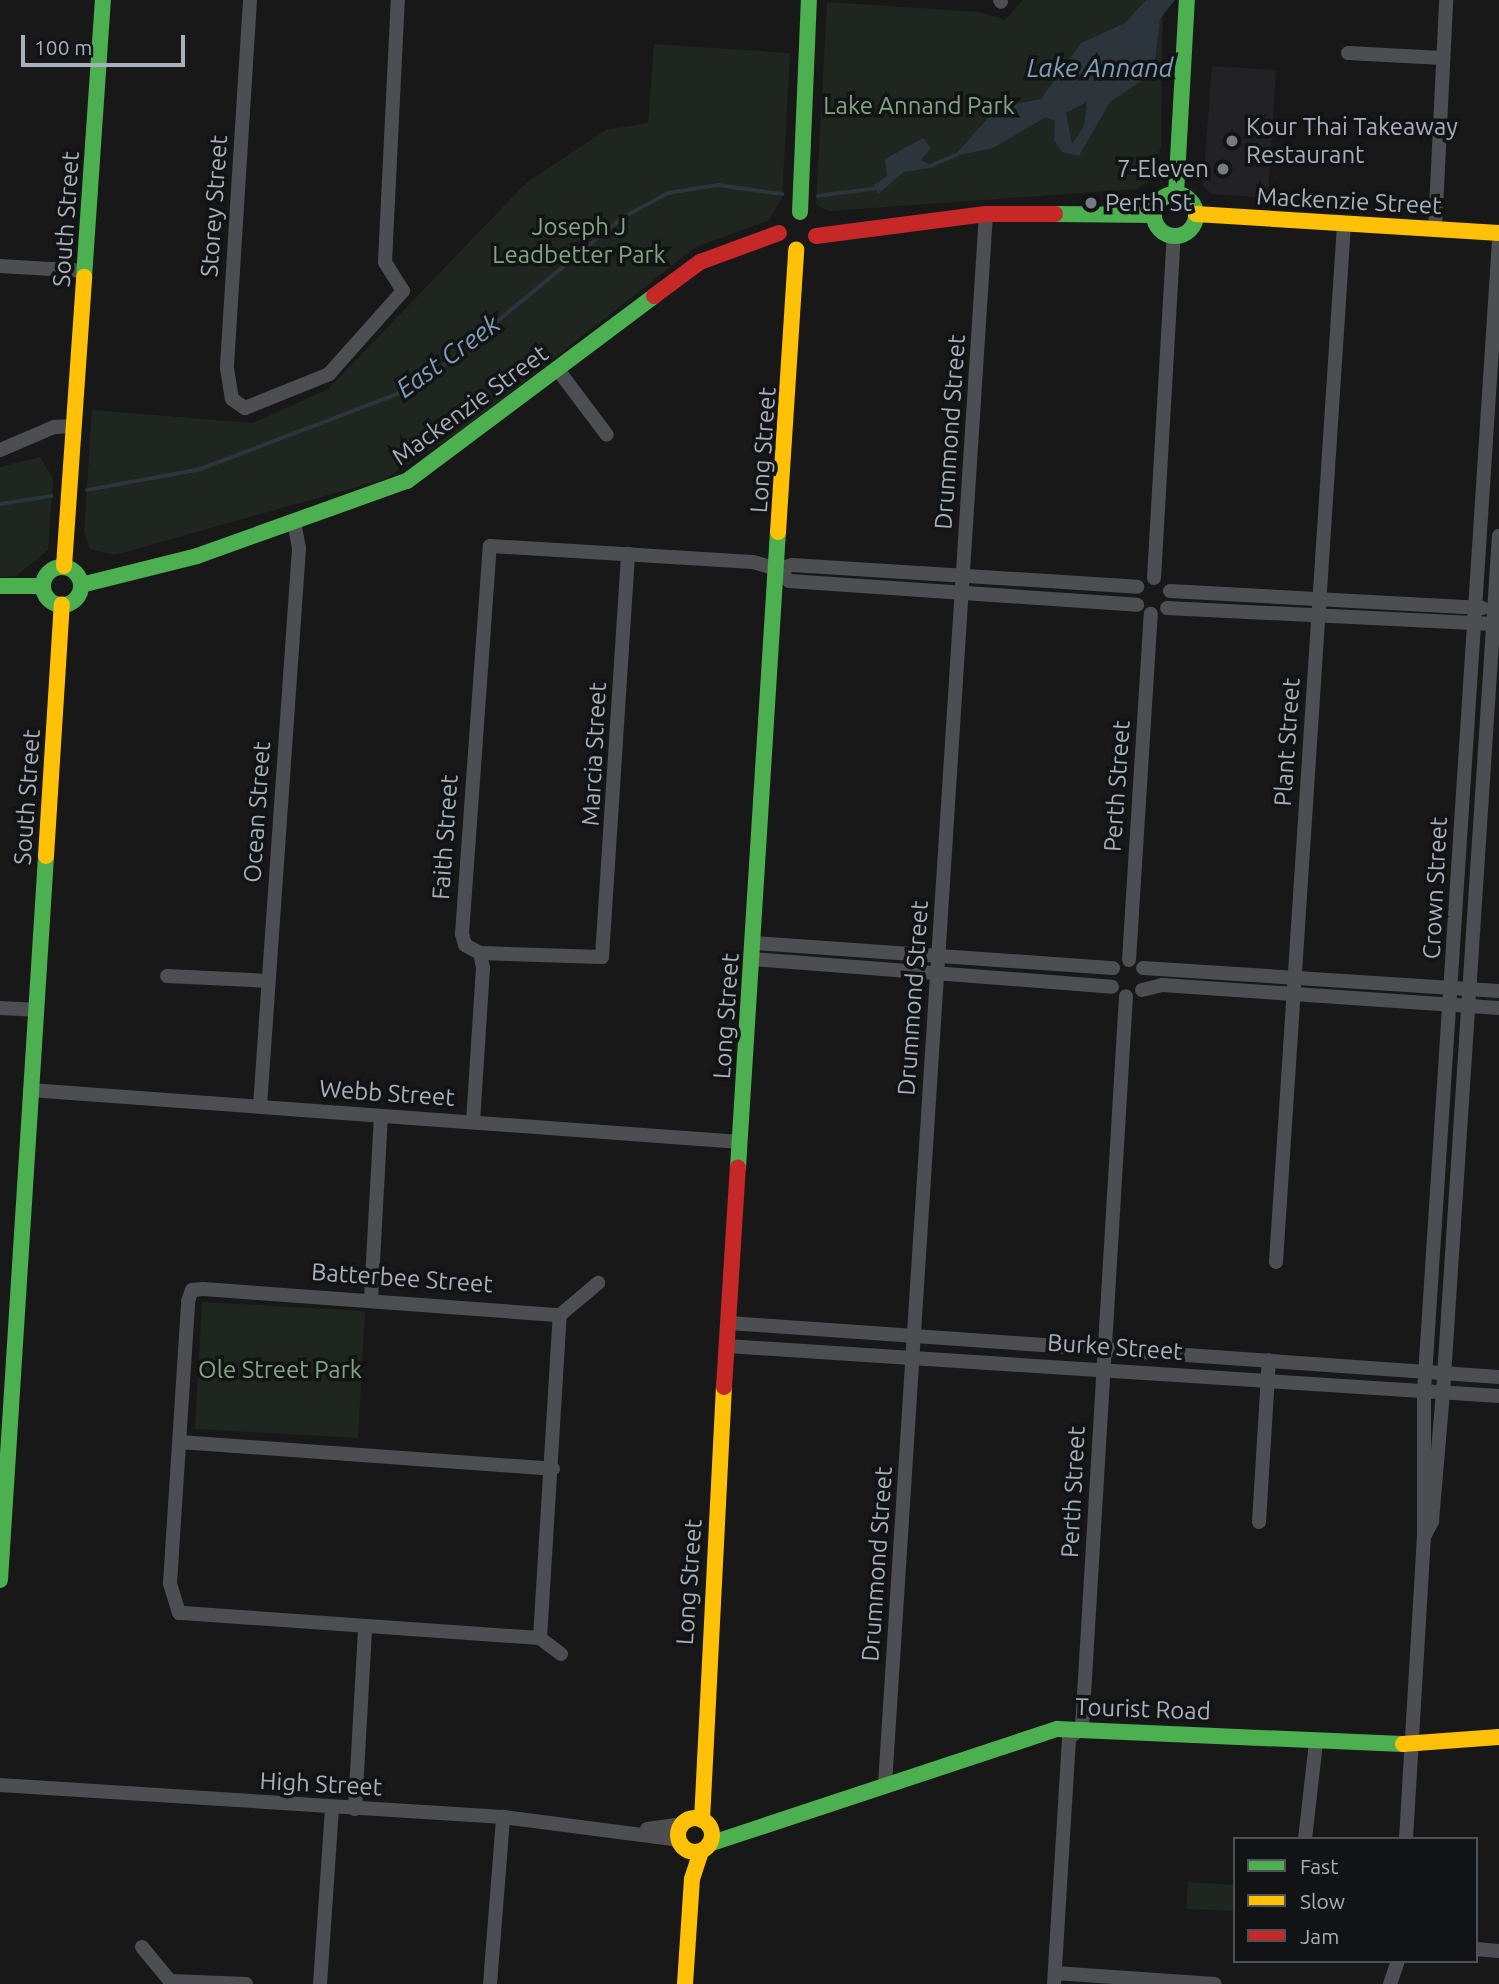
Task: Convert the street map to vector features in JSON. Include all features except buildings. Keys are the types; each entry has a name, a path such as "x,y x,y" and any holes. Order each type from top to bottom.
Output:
{"street":[{"name":"South Street","path":"64,566 103,0"},
{"name":"Storey Street","path":"250,0 227,368 232,399 245,408 329,374 403,291 385,262 398,0"},
{"path":"800,212 809,0"},
{"path":"1435,229 1446,0"},
{"path":"1175,194 1187,3"},
{"path":"1348,53 1443,58"},
{"path":"1175,194 1187,198 1196,214 1190,230 1174,236 1162,231 1154,215 1162,198 1175,194"},
{"path":"800,212 784,218 779,233 796,250 816,236 986,215 1154,215"},
{"path":"800,212 815,223 816,236"},
{"name":"Mackenzie Street","path":"1196,214 1499,233"},
{"name":"Drummond Street","path":"885,1784 986,215"},
{"name":"Plant Street","path":"1276,1262 1345,225"},
{"name":"Mackenzie Street","path":"81,585 161,567 408,481 700,262 779,233"},
{"path":"1154,578 1174,236"},
{"name":"Crown Street","path":"1406,1837 1424,1537 1424,1391 1499,242"},
{"name":"Long Street","path":"695,1835 778,569 796,250"},
{"path":"0,266 85,271"},
{"path":"558,370 607,435"},
{"path":"0,450 54,427 74,426"},
{"name":"Ocean Street","path":"260,1106 299,548 293,522"},
{"name":"Crown Street","path":"1424,1537 1433,1521 1443,1392 1466,1006 1497,624 1499,536"},
{"name":"Faith Street","path":"480,953 465,945 462,934 490,546 628,554"},
{"path":"628,554 778,569 789,581 1137,587 1154,578"},
{"name":"Marcia Street","path":"480,953 601,957 628,554"},
{"path":"64,566 81,585 78,596 62,605 47,597 43,586 49,572 64,566"},
{"path":"1154,578 1170,591 1319,606 1475,615 1497,609"},
{"path":"963,584 1137,605 1151,614 1167,608 1319,606"},
{"path":"0,586 43,586"},
{"path":"1137,587 1137,605"},
{"path":"1167,608 1170,591"},
{"name":"South Street","path":"0,1580 62,605"},
{"name":"Perth Street","path":"1129,960 1151,614"},
{"path":"1475,615 1497,624"},
{"path":"753,951 939,955 1113,968 1129,960 1143,968 1499,991"},
{"path":"753,951 1112,987 1126,996 1162,985 1293,997 1499,1008"},
{"path":"473,1122 480,953"},
{"path":"1112,987 1113,968"},
{"path":"1142,990 1143,968"},
{"path":"167,976 268,981"},
{"name":"Perth Street","path":"1055,1978 1069,1738 1082,1728 1126,996"},
{"path":"0,1008 35,1010"},
{"name":"Webb Street","path":"30,1090 740,1142"},
{"path":"371,1299 381,1116"},
{"path":"540,1638 553,1469 560,1315 598,1283"},
{"name":"Batterbee Street","path":"180,1442 192,1290 371,1299 560,1315"},
{"name":"Burke Street","path":"729,1323 1104,1345 1499,1377"},
{"name":"Burke Street","path":"727,1346 1102,1368 1499,1396"},
{"path":"1259,1522 1269,1360"},
{"path":"553,1469 180,1442 174,1605 190,1616 540,1638 561,1654"},
{"path":"355,1809 365,1628"},
{"name":"Tourist Road","path":"695,1835 757,1825 1041,1731 1082,1728 1316,1742 1411,1744 1499,1737"},
{"path":"1305,1837 1316,1742"},
{"name":"High Street","path":"0,1785 503,1817 695,1835"},
{"path":"320,1984 332,1808"},
{"path":"490,1984 503,1817"},
{"path":"685,1984 695,1835"},
{"path":"142,1947 168,1982 246,1984"},
{"path":"1478,1949 1499,1951"},
{"path":"1391,1983 1397,1963"},
{"path":"1055,1978 1215,1984"}],"shaded area":[{"path":"1212,66 1276,70 1268,198 1211,194 1203,185"}],"green space":[{"name":"Lake Annand Park","path":"1023,0 1163,0 1161,145 1153,177 1137,189 829,211 816,205 827,2 980,12 1005,20"},
{"name":"Joseph J Leadbetter Park","path":"654,44 790,53 782,198 769,220 696,247 465,428 385,479 115,555 90,549 84,531 92,410 253,423 328,389 526,183 606,130 648,123"},
{"path":"40,457 53,478 48,550 16,576 0,577 0,467"},
{"name":"Ole Street Park","path":"202,1302 365,1311 358,1438 195,1429"},
{"path":"1188,1882 1233,1885 1233,1911 1186,1909"}],"water":[{"name":"Lake Annand","path":"1146,0 1175,0 1160,19 1155,61 1140,82 1110,102 1079,156 1062,152 1054,140 1055,121 1046,117 993,148 954,156 998,107 1041,99 1081,43 1125,23","holes":["1087,102 1084,126 1072,144 1066,113"]},
{"path":"923,138 931,148 921,160 935,167 904,172 878,194 874,185 887,176 885,159"}],"waterway":[{"name":"East Creek","path":"932,165 957,155"},
{"name":"East Creek","path":"87,490 201,469 397,394 447,363 622,218 668,193 718,185 782,194"},
{"name":"East Creek","path":"818,196 878,188"},
{"name":"East Creek","path":"0,504 51,496"}],"traffic: fast":[{"path":"84,277 103,0"},
{"path":"800,212 809,0"},
{"path":"1176,194 1187,0"},
{"path":"1175,194 1190,200 1196,215 1190,230 1175,236 1160,230 1154,215 1160,200 1175,194"},
{"path":"1055,214 1154,215"},
{"path":"81,585 197,556 407,481 654,296"},
{"path":"738,1167 778,532"},
{"path":"62,567 75,573 81,586 75,599 62,605 49,599 43,586 49,573 62,567"},
{"path":"0,586 43,586"},
{"path":"0,1580 46,856"},
{"path":"709,1844 1057,1729 1403,1744"}],"traffic: slow":[{"path":"1196,214 1499,233"},
{"path":"778,532 796,250"},
{"path":"64,566 84,277"},
{"path":"46,856 62,605"},
{"path":"702,1820 724,1387"},
{"path":"1403,1744 1499,1737"},
{"path":"695,1818 707,1823 712,1835 707,1847 695,1852 683,1847 678,1835 683,1823 695,1818"},
{"path":"685,1984 692,1879 701,1851"}],"traffic: jam":[{"path":"816,236 986,214 1055,214"},
{"path":"654,296 700,262 779,233"},
{"path":"724,1387 738,1167"}],"place":[{"name":"Kour Thai Takeaway Restaurant","path":"1232,141"},
{"name":"7-Eleven","path":"1223,169"},
{"name":"Perth St","path":"1091,203"}]}
